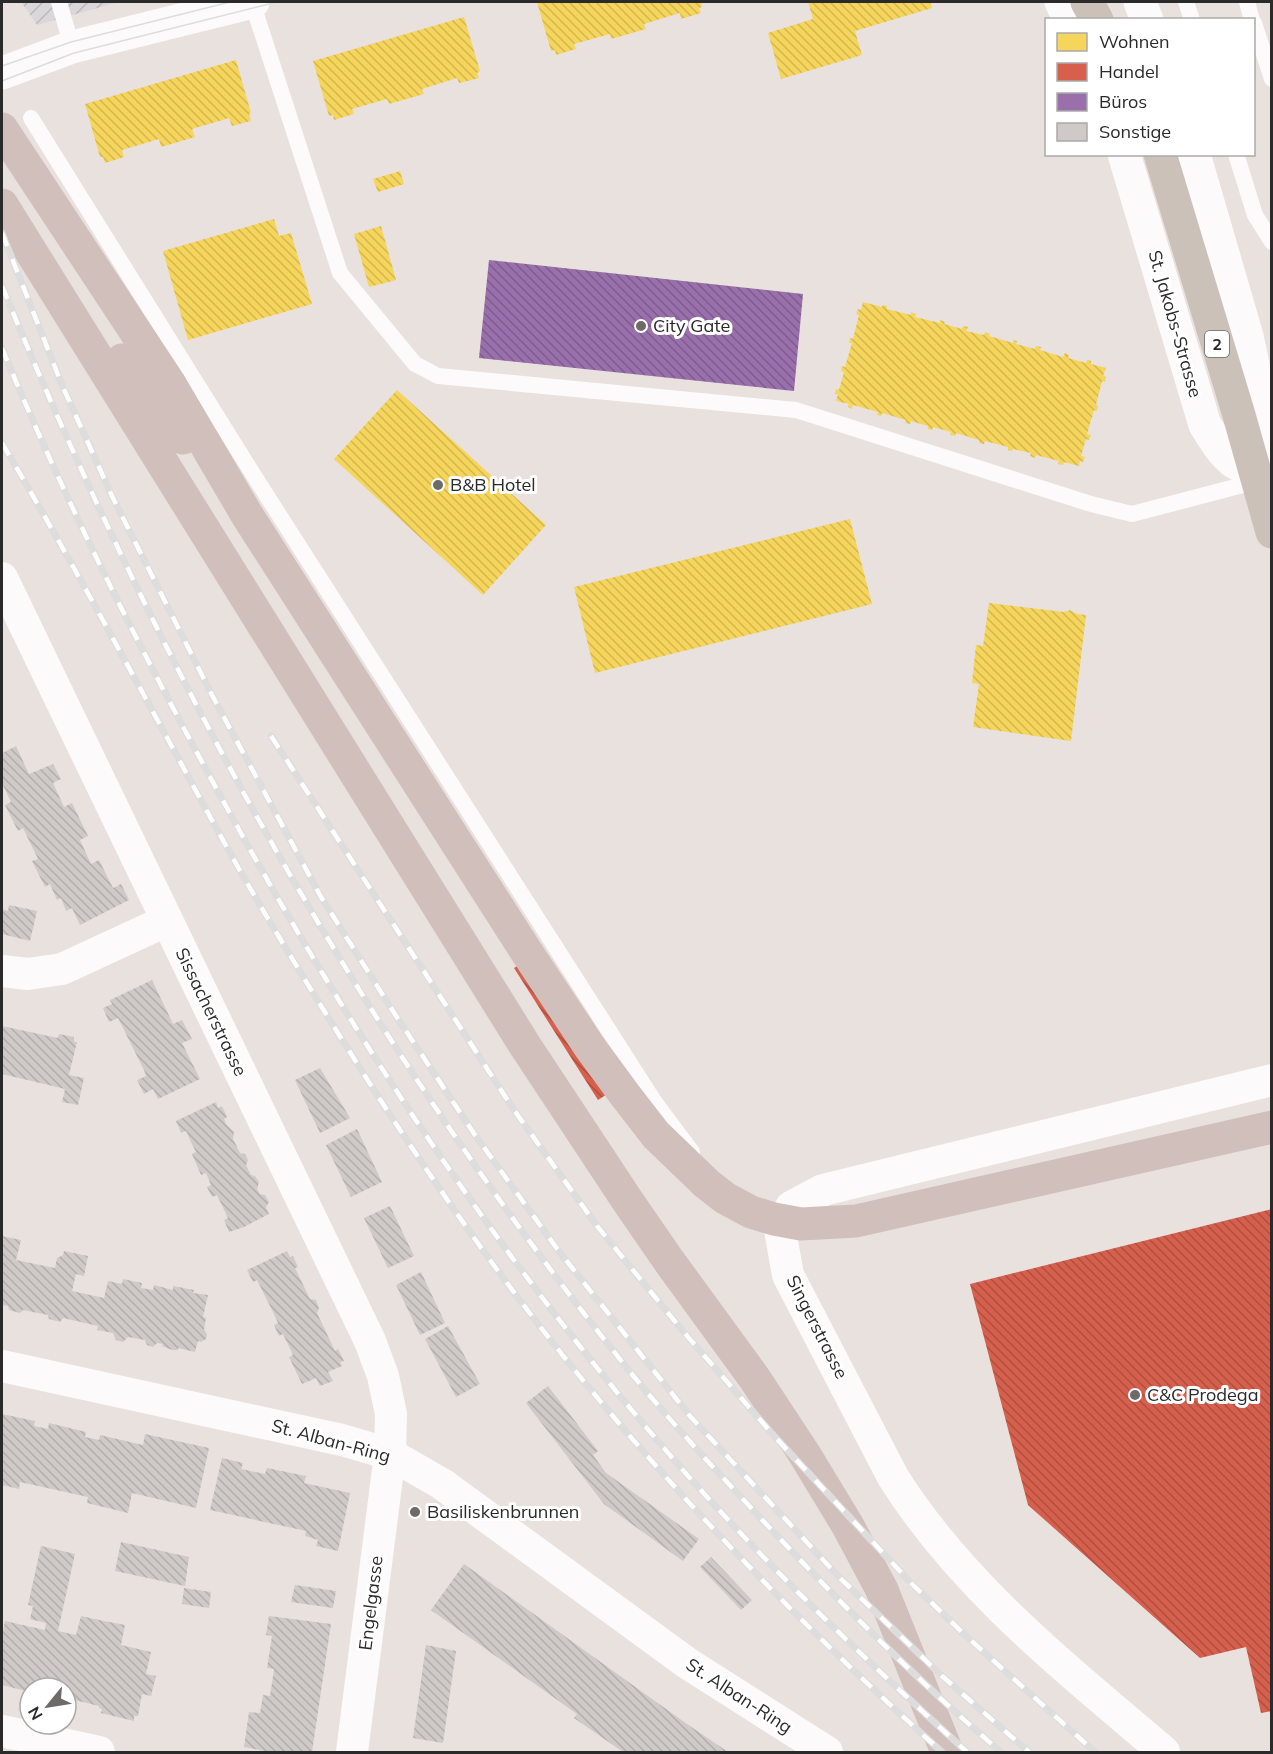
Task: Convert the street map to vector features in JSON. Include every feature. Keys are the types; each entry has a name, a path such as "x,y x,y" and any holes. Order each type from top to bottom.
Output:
{"highway":[{"path":"16,123 247,515 589,1046 656,1135 725,1198 750,1212 774,1220 801,1224 856,1221 1272,1127"},
{"path":"2,187 142,389 247,515"},
{"path":"2,205 524,1044 669,1261 755,1379 848,1526 882,1590 947,1752"},
{"path":"2,244 173,480"}],"main road":[{"path":"1087,2 1096,18"},
{"path":"1108,2 1115,18"},
{"name":"St. Jakobs-Strasse","path":"1160,156 1272,532"}],"street":[{"path":"2,73 61,51 253,2"},
{"path":"1061,2 1069,18"},
{"path":"1140,2 1146,18"},
{"name":"St. Jakobs-Strasse","path":"1125,156 1204,425 1227,475"},
{"path":"1195,156 1247,336 1272,454"},
{"path":"1227,475 1242,467 1272,476"},
{"name":"Sissacherstrasse","path":"2,578 370,1341 383,1376 391,1414 390,1454"},
{"path":"2,971 28,974 62,969 166,921"},
{"path":"780,1230 791,1207 823,1190 1272,1080"},
{"name":"Singerstrasse","path":"780,1230 788,1275 893,1477 913,1509 937,1540 1000,1606 1086,1687 1155,1745"},
{"name":"St. Alban-Ring","path":"2,1366 342,1440 390,1454 442,1484 687,1663 827,1752"},
{"name":"Engelgasse","path":"352,1752 390,1454"},
{"path":"2,1731 99,1752"}],"lane":[{"path":"59,2 61,51"},
{"path":"253,2 340,273 415,364 438,376 796,411 1090,504 1132,514 1227,475"},
{"path":"1186,2 1191,18"},
{"path":"1255,29 1272,79"},
{"path":"16,123 258,482 654,1101 718,1186 748,1218 780,1230"},
{"path":"1237,156 1255,215 1272,242"}],"shaded area":[{"path":"21,2 119,2 37,25"}],"building: Wohnen":[{"path":"537,2 701,2 702,7 699,8 701,13 681,19 680,13 644,24 646,29 611,39 610,34 574,44 576,49 556,55 555,50 551,51"},
{"path":"808,2 930,2 932,8 855,31 862,55 781,79 768,33 813,19"},
{"path":"464,17 480,71 477,73 479,78 459,83 457,78 422,89 424,94 389,104 387,99 352,109 354,114 334,120 333,115 329,116 313,61"},
{"path":"236,60 251,113 249,114 251,121 232,126 229,118 192,129 195,137 161,147 159,139 122,150 124,157 105,163 103,157 100,157 85,104"},
{"path":"400,171 404,184 378,192 373,179"},
{"path":"274,219 279,236 291,233 312,304 188,340 163,251"},
{"path":"381,226 396,280 369,287 354,234"},
{"path":"863,302 882,307 887,306 887,309 911,315 911,312 916,314 915,317 940,323 940,320 945,322 944,324 962,329 963,326 968,327 966,331 984,335 985,332 990,334 989,336 1013,343 1013,340 1017,341 1016,344 1035,349 1036,346 1041,347 1040,350 1063,357 1065,353 1069,355 1068,358 1086,363 1087,360 1091,361 1091,364 1106,368 1103,376 1106,377 1105,382 1102,381 1096,405 1098,406 1097,411 1094,410 1087,434 1091,435 1089,440 1086,439 1081,456 1085,457 1083,462 1080,461 1079,466 1064,462 1063,465 1058,464 1059,461 1036,455 1035,458 1030,456 1031,453 1008,450 1008,447 985,441 984,444 979,443 979,440 956,433 955,436 950,435 951,432 933,427 932,430 928,429 928,426 911,421 910,424 905,423 906,420 882,413 881,416 877,415 878,412 853,405 852,409 848,407 849,404 836,401 838,394 835,394 836,389 839,390 844,372 841,371 842,366 845,367 852,343 849,343 850,338 853,339 859,315 856,314 858,309 861,310"},
{"path":"397,390 546,525 483,595 334,459"},
{"path":"850,519 872,604 595,673 574,587"},
{"path":"989,603 1064,612 1070,610 1086,615 1071,741 973,727 979,684 972,683 976,645 983,646"}],"building: Handel":[{"path":"531,958 615,1089 598,1100 514,968"},
{"name":"C&C Prodega","path":"1272,1209 1272,1711 1261,1713 1246,1647 1200,1658 1028,1505 970,1284"}],"building: Büros":[{"name":"City Gate","path":"489,260 803,294 794,391 479,358"}],"building: Sonstige":[{"path":"16,746 29,774 53,764 61,779 53,783 64,807 72,803 88,836 80,840 91,864 99,860 113,888 121,884 129,900 80,925 72,908 66,911 61,898 57,900 50,884 45,887 32,861 38,859 23,828 18,831 5,805 11,802 2,783 2,753"},
{"path":"9,905 37,911 30,941 2,934 2,909 8,911"},
{"path":"152,980 173,1024 182,1020 192,1039 182,1043 200,1079 158,1099 153,1089 144,1094 137,1080 146,1076 144,1070 118,1018 109,1022 103,1008 112,1004 110,1000"},
{"path":"2,1026 58,1038 59,1034 74,1037 74,1042 77,1042 69,1075 84,1078 78,1105 62,1102 65,1089 2,1074"},
{"path":"320,1068 350,1118 320,1133 295,1080"},
{"path":"216,1102 218,1108 222,1106 227,1117 224,1119 234,1132 233,1139 240,1153 245,1154 247,1158 246,1165 251,1175 255,1176 259,1182 257,1189 260,1194 265,1195 269,1202 266,1207 269,1214 229,1232 224,1220 228,1218 217,1195 212,1197 207,1187 211,1185 206,1173 201,1175 192,1154 196,1152 186,1131 181,1133 176,1121"},
{"path":"357,1129 382,1182 351,1197 326,1145"},
{"path":"390,1206 414,1256 388,1268 364,1218"},
{"path":"2,1236 21,1240 16,1260 55,1268 57,1258 63,1255 64,1251 88,1256 84,1276 76,1274 72,1291 104,1298 108,1281 122,1284 123,1279 142,1283 141,1288 153,1290 154,1285 173,1290 173,1286 208,1295 203,1317 206,1318 204,1330 207,1334 206,1339 198,1341 195,1352 178,1348 178,1350 172,1350 162,1346 163,1344 157,1343 153,1347 147,1345 145,1340 128,1337 123,1342 116,1340 113,1333 97,1330 98,1326 63,1318 60,1322 49,1319 48,1315 9,1310 8,1306 2,1305"},
{"path":"287,1251 290,1257 293,1256 298,1267 295,1268 310,1299 316,1300 319,1308 317,1313 335,1351 338,1349 344,1361 340,1362 342,1366 328,1372 333,1381 320,1386 316,1378 302,1384 289,1357 293,1355 283,1334 279,1336 274,1325 278,1323 273,1312 257,1280 253,1282 247,1270"},
{"path":"421,1272 445,1323 420,1335 396,1285"},
{"path":"448,1326 480,1384 456,1397 425,1339"},
{"path":"548,1386 598,1451 593,1455 606,1473 699,1539 683,1561 604,1504 526,1403"},
{"path":"2,1414 35,1421 34,1426 48,1429 49,1423 86,1432 85,1437 99,1440 100,1435 143,1445 145,1434 209,1448 196,1508 132,1493 128,1513 87,1503 88,1497 20,1482 19,1489 2,1485"},
{"path":"222,1458 243,1463 241,1469 265,1474 267,1468 306,1476 304,1483 350,1493 338,1551 316,1546 318,1540 305,1536 306,1531 210,1510"},
{"path":"121,1542 189,1557 185,1586 115,1571"},
{"path":"41,1546 75,1554 58,1631 76,1635 81,1616 125,1625 121,1645 151,1652 146,1674 156,1676 151,1696 142,1694 138,1716 134,1716 134,1721 101,1713 102,1709 99,1706 78,1701 78,1676 18,1676 18,1689 2,1685 2,1637 5,1621 45,1630 46,1623 30,1619 33,1606 28,1605"},
{"path":"711,1557 752,1600 741,1610 700,1567"},
{"path":"464,1564 728,1752 623,1752 574,1718 577,1714 431,1610"},
{"path":"295,1585 336,1591 333,1608 291,1602"},
{"path":"184,1588 211,1592 209,1608 182,1604"},
{"path":"269,1616 331,1624 312,1752 270,1752 244,1747 249,1712 260,1713 263,1695 270,1696 274,1669 267,1668 272,1636 266,1635"},
{"path":"426,1645 456,1651 443,1743 413,1738"}],"tram line":[{"path":"2,66 71,42 230,2"},
{"path":"2,81 74,53 277,2"}],"railway":[{"path":"2,233 62,385 112,496 212,695 321,897 475,1135 558,1250 689,1415 839,1577 942,1676 1029,1752"},
{"path":"2,286 64,431 130,574 201,714 277,852 358,988 444,1120 535,1248 631,1373 681,1432 853,1614 911,1671 1001,1752"},
{"path":"2,348 47,453 121,608 250,850 355,1026 469,1197 529,1280 592,1361 693,1482 807,1601 967,1752"},
{"path":"2,443 91,599 260,906 387,1110 478,1244 559,1350 661,1472 826,1644 942,1752"},
{"path":"271,736 514,1110 597,1226 682,1330 775,1437 911,1583 1095,1752"}],"place":[{"name":"City Gate","path":"641,326"},
{"name":"B&B Hotel","path":"438,485"},
{"name":"C&C Prodega","path":"1135,1395"},
{"name":"Basiliskenbrunnen","path":"415,1512"}]}
